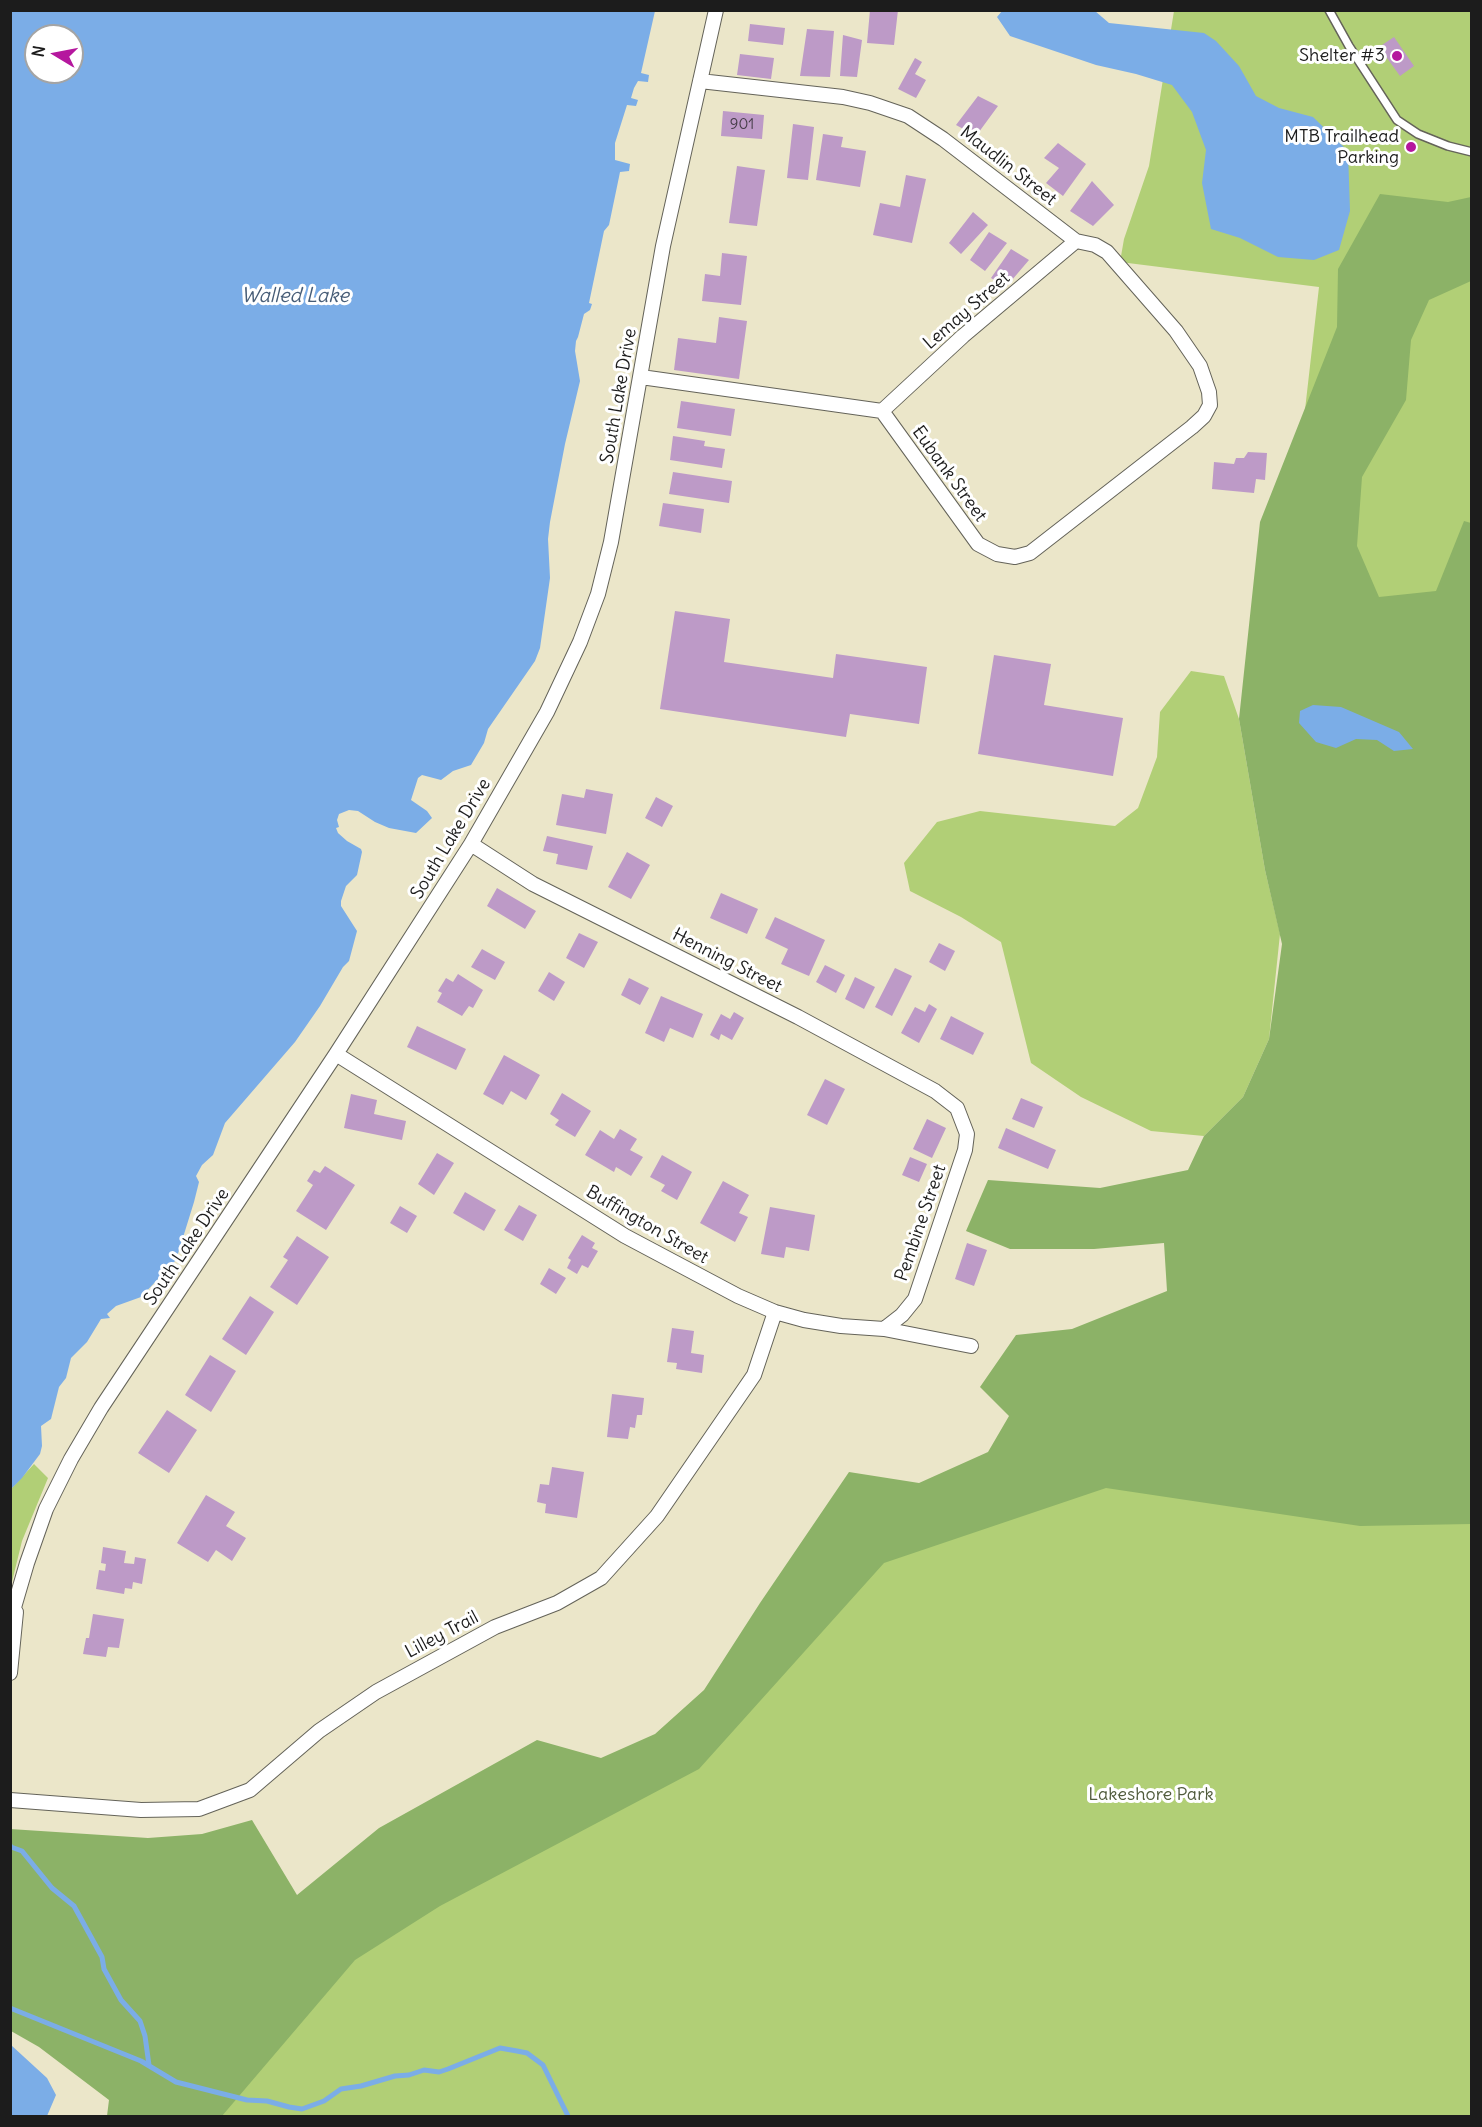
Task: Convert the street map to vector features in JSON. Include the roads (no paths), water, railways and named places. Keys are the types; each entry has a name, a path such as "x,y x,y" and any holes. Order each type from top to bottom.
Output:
{"street":[{"name":"South Lake Drive","path":"10,1621 46,1509 71,1459 107,1398 336,1054 471,844 547,712 590,618 611,542 663,246 716,10"},
{"name":"Maudlin Street","path":"700,81 843,97 870,103 908,116 943,139 1076,241 1095,245 1107,252 1176,331 1200,366 1209,392 1210,405"},
{"name":"Lemay Street","path":"882,411 963,336 1076,241"},
{"path":"641,377 882,411"},
{"name":"Eubank Street","path":"882,411 978,544 997,554 1015,557 1030,553 1192,427 1204,416 1210,405"},
{"name":"Henning Street","path":"471,844 533,884 798,1017 935,1090 957,1108 961,1117"},
{"name":"Buffington Street","path":"336,1054 625,1236 717,1286 775,1312 804,1320 841,1326 884,1329 971,1346"},
{"name":"Pembine Street","path":"884,1329 902,1316 915,1299 965,1150 967,1134 961,1117"},
{"name":"Lilley Trail","path":"10,1800 141,1810 199,1809 250,1790 319,1731 376,1692 495,1627 557,1602 601,1578 657,1516 754,1375 775,1312"},
{"name":"South Lake Drive","path":"10,1673 16,1604"}],"lane":[{"path":"1329,10 1349,46 1397,120 1418,134 1448,146 1472,152"}],"water":[{"name":"Walled Lake","path":"11,10 655,11 641,73 649,75 648,82 638,81 634,88 631,98 638,100 636,106 627,105 615,143 615,160 630,164 629,171 620,172 609,225 604,231 589,303 592,304 590,310 584,314 576,341 575,351 580,381 550,522 548,539 550,578 540,648 535,661 488,729 484,743 471,765 453,771 441,780 422,775 418,778 411,800 427,811 432,818 416,833 389,828 358,811 349,810 339,814 337,820 339,827 336,828 338,833 362,852 357,875 346,886 341,901 341,906 357,931 349,961 295,1042 225,1123 213,1155 202,1165 196,1176 199,1182 176,1260 141,1297 116,1306 107,1314 110,1318 101,1319 87,1342 71,1358 66,1378 59,1387 51,1419 41,1426 40,1454 11,1489"},
{"path":"1002,11 1095,11 1109,23 1204,33 1216,41 1239,66 1256,96 1279,108 1313,117 1348,151 1350,211 1339,250 1314,260 1278,257 1240,238 1211,229 1202,183 1206,150 1192,112 1172,85 1096,65 1010,36 997,17"},
{"path":"1313,705 1341,707 1399,732 1413,749 1394,751 1377,740 1356,739 1336,748 1316,742 1299,723 1300,711"},
{"path":"11,2045 47,2078 56,2095 47,2116 11,2116"}],"waterway":[{"path":"10,1845 22,1851 52,1888 74,1906 102,1957 104,1969 121,2000 140,2021 145,2036 149,2065"},
{"path":"10,2008 141,2061 176,2082 247,2100 267,2101 302,2109 324,2101 341,2089 424,2070 439,2072 500,2048 517,2051 527,2053 543,2065 568,2116"}],"place":[{"name":"Shelter #3","path":"1397,56"},
{"name":"MTB Trailhead Parking","path":"1411,147"}],"park label":[{"name":"Lakeshore Park","path":"1151,1795"}]}
